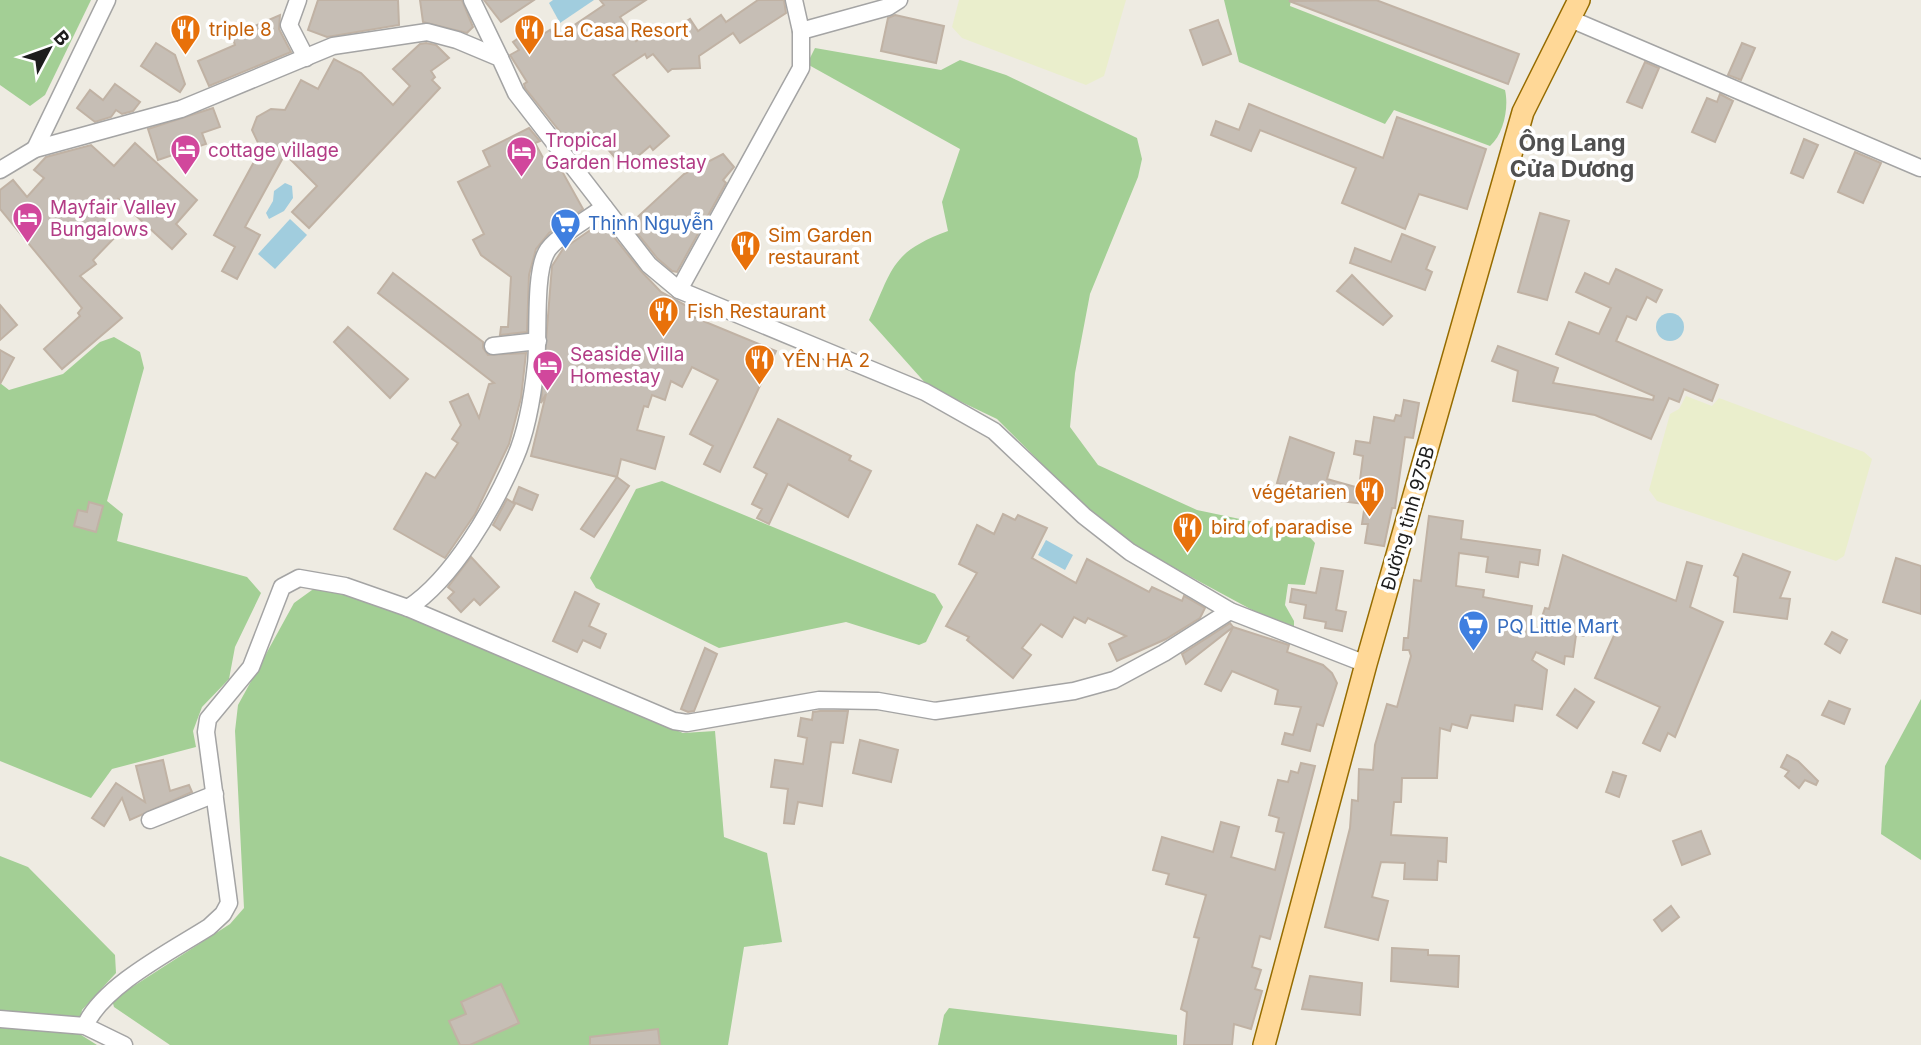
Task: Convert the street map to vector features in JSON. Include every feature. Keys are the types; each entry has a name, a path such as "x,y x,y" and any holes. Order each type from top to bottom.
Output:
{"main road":[{"name":"Đường tỉnh 975B","path":"1264,1045 1366,664 1523,112 1573,9"}],"street":[{"path":"35,149 107,0"},
{"path":"298,0 289,25 306,58"},
{"path":"472,0 516,93 649,265 679,290 925,392 994,431 1084,516 1130,552 1230,611 1366,664"},
{"path":"679,290 800,68 801,31 794,0"},
{"path":"801,31 888,7 899,0"},
{"path":"1573,9 1920,168"},
{"path":"0,170 35,149 181,109 333,46 427,32 457,40 500,58"},
{"path":"408,608 420,600 451,567 489,508 516,456 536,366 541,270 546,252 604,207"},
{"path":"494,346 538,341"},
{"path":"85,1026 90,1014 104,998 223,914 229,903 228,875 206,732 208,719 251,667 282,587 299,578 345,586 408,608 674,721 687,723 819,700 878,701 935,711 1074,691 1114,680 1164,653 1230,611"},
{"path":"150,820 215,794"},
{"path":"0,1018 85,1026 124,1045"}],"green space":[{"path":"0,0 91,0 45,95 30,106 0,85"},
{"path":"959,0 1126,0 1104,76 1086,85 962,38 952,27"},
{"path":"1224,0 1291,0 1290,6 1505,90 1506,112 1499,135 1490,146 1394,110 1385,124 1239,62"},
{"path":"815,48 941,70 960,60 1006,75 1137,138 1142,159 1138,177 1090,294 1075,373 1070,427 1098,465 1197,510 1306,533 1315,543 1305,585 1288,584 1285,605 1294,621 1294,627 1267,618 1128,543 1086,508 997,419 928,386 869,320 896,264 915,246 948,231 942,202 960,149 807,64"},
{"path":"114,337 140,352 144,368 107,501 123,514 117,541 247,577 261,593 235,647 229,679 202,707 193,731 196,747 112,769 91,798 0,761 0,383 9,390 63,374 100,342"},
{"path":"1686,396 1712,406 1719,398 1864,452 1872,459 1844,556 1836,561 1657,501 1649,490 1670,414 1679,409"},
{"path":"662,481 935,594 943,607 926,642 919,645 846,622 719,648 596,588 590,578 636,489"},
{"path":"325,588 400,614 683,733 715,731 724,837 767,853 782,942 744,947 728,1045 170,1045 114,1007 112,1000 230,924 244,908 235,731 238,705 294,603 312,590"},
{"path":"1921,699 1921,860 1881,834 1885,766"},
{"path":"0,856 28,867 115,955 116,973 82,1010 78,1033 97,1045 0,1045"},
{"path":"949,1008 1177,1035 1177,1045 938,1045 944,1015"}],"water":[{"path":"553,0 594,0 560,23 549,3"},
{"path":"285,183 292,186 293,198 284,211 269,219 266,213 273,201 274,191"},
{"path":"290,219 307,235 275,269 258,254"},
{"path":"1670,313 1680,317 1684,327 1680,337 1670,341 1660,337 1656,327 1660,317"},
{"path":"1046,540 1073,555 1065,570 1038,555"}],"building":[{"path":"318,0 398,0 399,25 327,37 308,30"},
{"path":"420,0 462,0 473,27 467,33 423,22"},
{"path":"484,0 534,0 501,22"},
{"path":"600,0 646,0 620,17 636,41 661,24 667,34 690,19 698,31 721,15 726,22 758,0 784,0 786,13 740,43 733,33 699,56 700,68 672,69 668,72 653,54 647,58 645,54 613,75 669,136 653,150 650,146 624,168 594,133 573,148 525,88 524,84 527,82 510,55 519,50 513,42 533,28 539,37 550,30 555,38 604,5"},
{"path":"1376,0 1519,54 1508,84 1289,1"},
{"path":"280,15 279,29 291,52 209,86 198,61 235,45 232,36"},
{"path":"895,15 944,26 936,63 881,51 888,18"},
{"path":"1218,20 1231,54 1203,65 1190,30"},
{"path":"156,43 175,55 185,84 180,92 141,66"},
{"path":"1742,43 1755,48 1741,80 1728,75"},
{"path":"420,44 436,45 449,58 431,71 435,77 432,80 440,88 309,228 292,212 317,186 285,154 245,227 260,235 237,279 222,271 235,247 214,235 261,149 252,130 257,117 271,109 285,110 301,80 318,89 334,59 361,73 393,105 410,86 393,69"},
{"path":"1645,62 1659,68 1642,108 1627,102"},
{"path":"115,84 140,102 133,111 122,114 116,110 111,117 95,122 77,108 90,90 103,100"},
{"path":"1720,94 1733,101 1715,142 1692,132 1707,98 1717,102"},
{"path":"1249,104 1383,158 1397,117 1486,149 1467,209 1419,194 1405,229 1342,203 1356,168 1260,130 1251,151 1211,135 1216,121 1239,130"},
{"path":"213,108 220,127 202,133 206,144 158,160 148,129"},
{"path":"529,128 540,141 535,143 549,169 558,164 583,209 549,233 536,249 529,275 527,332 500,335 501,327 508,327 511,277 481,255 473,240 484,234 458,182 490,166 483,151"},
{"path":"1804,139 1818,145 1803,178 1791,173"},
{"path":"135,143 197,200 176,224 186,234 172,249 118,199 101,216 119,233 93,260 96,264 80,276 122,318 62,369 44,349 80,316 78,313 82,308 0,209 0,190 13,180 27,197 44,178 34,170 46,157 91,145 114,166"},
{"path":"1855,152 1881,163 1863,203 1838,192"},
{"path":"723,154 734,167 723,180 726,183 677,272 672,271 657,258 630,224 684,174"},
{"path":"1540,213 1569,221 1547,300 1518,292"},
{"path":"602,222 661,292 694,310 691,316 776,351 720,472 704,464 713,446 690,434 718,380 692,367 682,387 671,381 665,400 652,395 648,407 644,406 637,430 664,437 655,469 621,459 617,477 531,456 546,394 541,403 552,266 563,249"},
{"path":"1402,234 1435,247 1426,269 1432,272 1425,290 1350,263 1355,248 1391,262"},
{"path":"1616,269 1662,290 1656,302 1647,297 1636,320 1627,316 1616,341 1718,385 1712,401 1684,389 1679,402 1669,398 1651,439 1595,415 1513,401 1518,371 1492,361 1498,346 1558,368 1553,383 1653,400 1654,396 1556,354 1569,322 1599,334 1611,308 1576,292 1585,273 1609,284"},
{"path":"393,273 483,342 483,348 488,355 526,353 521,398 509,444 475,514 445,558 394,529 426,473 435,478 458,443 452,439 461,425 450,402 468,394 479,418 489,384 494,383 378,293"},
{"path":"1352,275 1392,316 1383,325 1337,291"},
{"path":"0,305 17,325 0,340"},
{"path":"348,327 408,379 390,398 334,342"},
{"path":"0,350 14,358 0,384"},
{"path":"1404,400 1419,403 1413,438 1405,437 1395,508 1392,508 1384,546 1365,543 1368,524 1362,524 1365,504 1340,501 1277,483 1290,437 1334,453 1327,479 1359,488 1363,456 1354,454 1356,441 1370,443 1374,417 1394,421 1396,415 1401,416"},
{"path":"778,419 851,456 849,460 871,471 848,517 788,484 769,524 757,518 762,509 752,504 767,474 754,467"},
{"path":"617,477 629,486 594,537 581,529"},
{"path":"519,487 538,495 532,510 513,502"},
{"path":"507,499 515,504 500,530 493,525"},
{"path":"89,502 103,506 96,532 74,526 78,510 87,512"},
{"path":"1003,514 1015,520 1018,515 1047,528 1032,558 1076,583 1087,559 1149,592 1152,587 1182,601 1184,596 1205,608 1200,618 1166,639 1117,661 1109,644 1126,636 1088,618 1085,623 1074,617 1062,637 1041,624 1022,648 1031,655 1013,678 967,640 969,637 946,626 977,573 959,564 977,525 994,534"},
{"path":"1429,516 1463,521 1461,539 1540,550 1538,565 1520,562 1518,577 1486,572 1488,557 1459,553 1456,586 1484,590 1483,597 1532,606 1528,633 1536,635 1545,608 1549,609 1563,555 1676,601 1687,562 1702,566 1690,607 1723,622 1675,737 1668,733 1660,751 1643,743 1660,707 1595,678 1616,631 1587,618 1584,636 1576,635 1573,657 1565,656 1564,664 1536,652 1532,660 1547,670 1542,709 1515,705 1513,721 1471,715 1467,728 1452,724 1450,731 1440,728 1437,778 1402,778 1401,802 1394,802 1391,835 1447,838 1446,862 1438,861 1437,880 1404,879 1405,863 1381,862 1372,897 1388,901 1378,940 1325,927 1350,828 1352,800 1358,801 1359,769 1373,770 1375,745 1387,704 1397,707 1411,656 1409,650 1403,650 1404,638 1408,638 1414,580 1421,581"},
{"path":"1743,554 1790,572 1780,598 1790,599 1787,619 1734,612 1738,577 1734,575"},
{"path":"471,557 499,587 480,605 474,599 461,612 448,598 454,592 448,587"},
{"path":"1896,558 1921,566 1921,614 1883,602"},
{"path":"1321,568 1343,571 1336,610 1346,612 1342,631 1325,628 1326,622 1304,618 1306,605 1290,602 1292,589 1316,593"},
{"path":"575,592 599,604 589,626 606,634 600,648 583,640 577,652 553,641"},
{"path":"1230,623 1233,627 1186,664 1182,654"},
{"path":"1233,627 1289,645 1287,652 1323,665 1332,673 1337,683 1323,726 1317,724 1310,751 1282,744 1285,733 1293,735 1301,707 1275,704 1278,690 1232,671 1221,691 1205,684"},
{"path":"1832,632 1847,640 1840,653 1825,644"},
{"path":"705,648 717,654 694,711 688,712 681,709"},
{"path":"1575,689 1594,702 1577,728 1557,715"},
{"path":"1829,701 1850,709 1844,724 1822,715"},
{"path":"848,711 843,743 831,742 822,806 798,802 794,824 784,823 788,789 771,787 775,760 803,764 807,738 798,736 801,718 812,720 813,712"},
{"path":"860,740 898,750 891,782 853,773"},
{"path":"1787,755 1798,761 1818,781 1816,785 1805,780 1799,788 1785,776 1789,771 1781,767"},
{"path":"163,760 170,791 189,785 192,792 130,820 122,798 104,826 92,818 116,783 145,802 136,766"},
{"path":"1301,763 1315,766 1270,939 1260,936 1252,967 1261,970 1255,989 1262,991 1251,1029 1234,1024 1232,1045 1184,1045 1187,1012 1181,1009 1199,938 1194,937 1206,895 1166,884 1169,874 1153,870 1162,837 1213,852 1221,822 1239,827 1231,857 1275,870 1284,833 1276,831 1279,818 1269,815 1278,780 1288,782 1291,771 1298,773"},
{"path":"1613,772 1626,776 1619,797 1606,792"},
{"path":"1701,831 1710,854 1682,865 1673,841"},
{"path":"1671,906 1679,917 1662,931 1654,920"},
{"path":"1392,948 1428,950 1428,955 1459,956 1458,987 1391,981"},
{"path":"1310,976 1362,983 1360,1015 1302,1009"},
{"path":"501,984 519,1023 470,1045 460,1045 449,1021 466,1014 461,1002"},
{"path":"658,1029 660,1045 590,1045 590,1037"}],"place":[{"name":"triple 8","path":"186,56"},
{"name":"La Casa Resort","path":"530,57"},
{"name":"cottage village","path":"185,177"},
{"name":"Tropical Garden Homestay","path":"522,178"},
{"name":"Mayfair Valley Bungalows","path":"27,245"},
{"name":"Thịnh Nguyễn","path":"565,250"},
{"name":"Sim Garden restaurant","path":"745,273"},
{"name":"Fish Restaurant","path":"664,338"},
{"name":"YÊN HA 2","path":"759,387"},
{"name":"Seaside Villa Homestay","path":"547,392"},
{"name":"végétarien","path":"1370,519"},
{"name":"bird of paradise","path":"1188,554"},
{"name":"PQ Little Mart","path":"1474,653"}],"district":[{"name":"Ông Lang Cửa Dương","path":"1572,156"}]}
